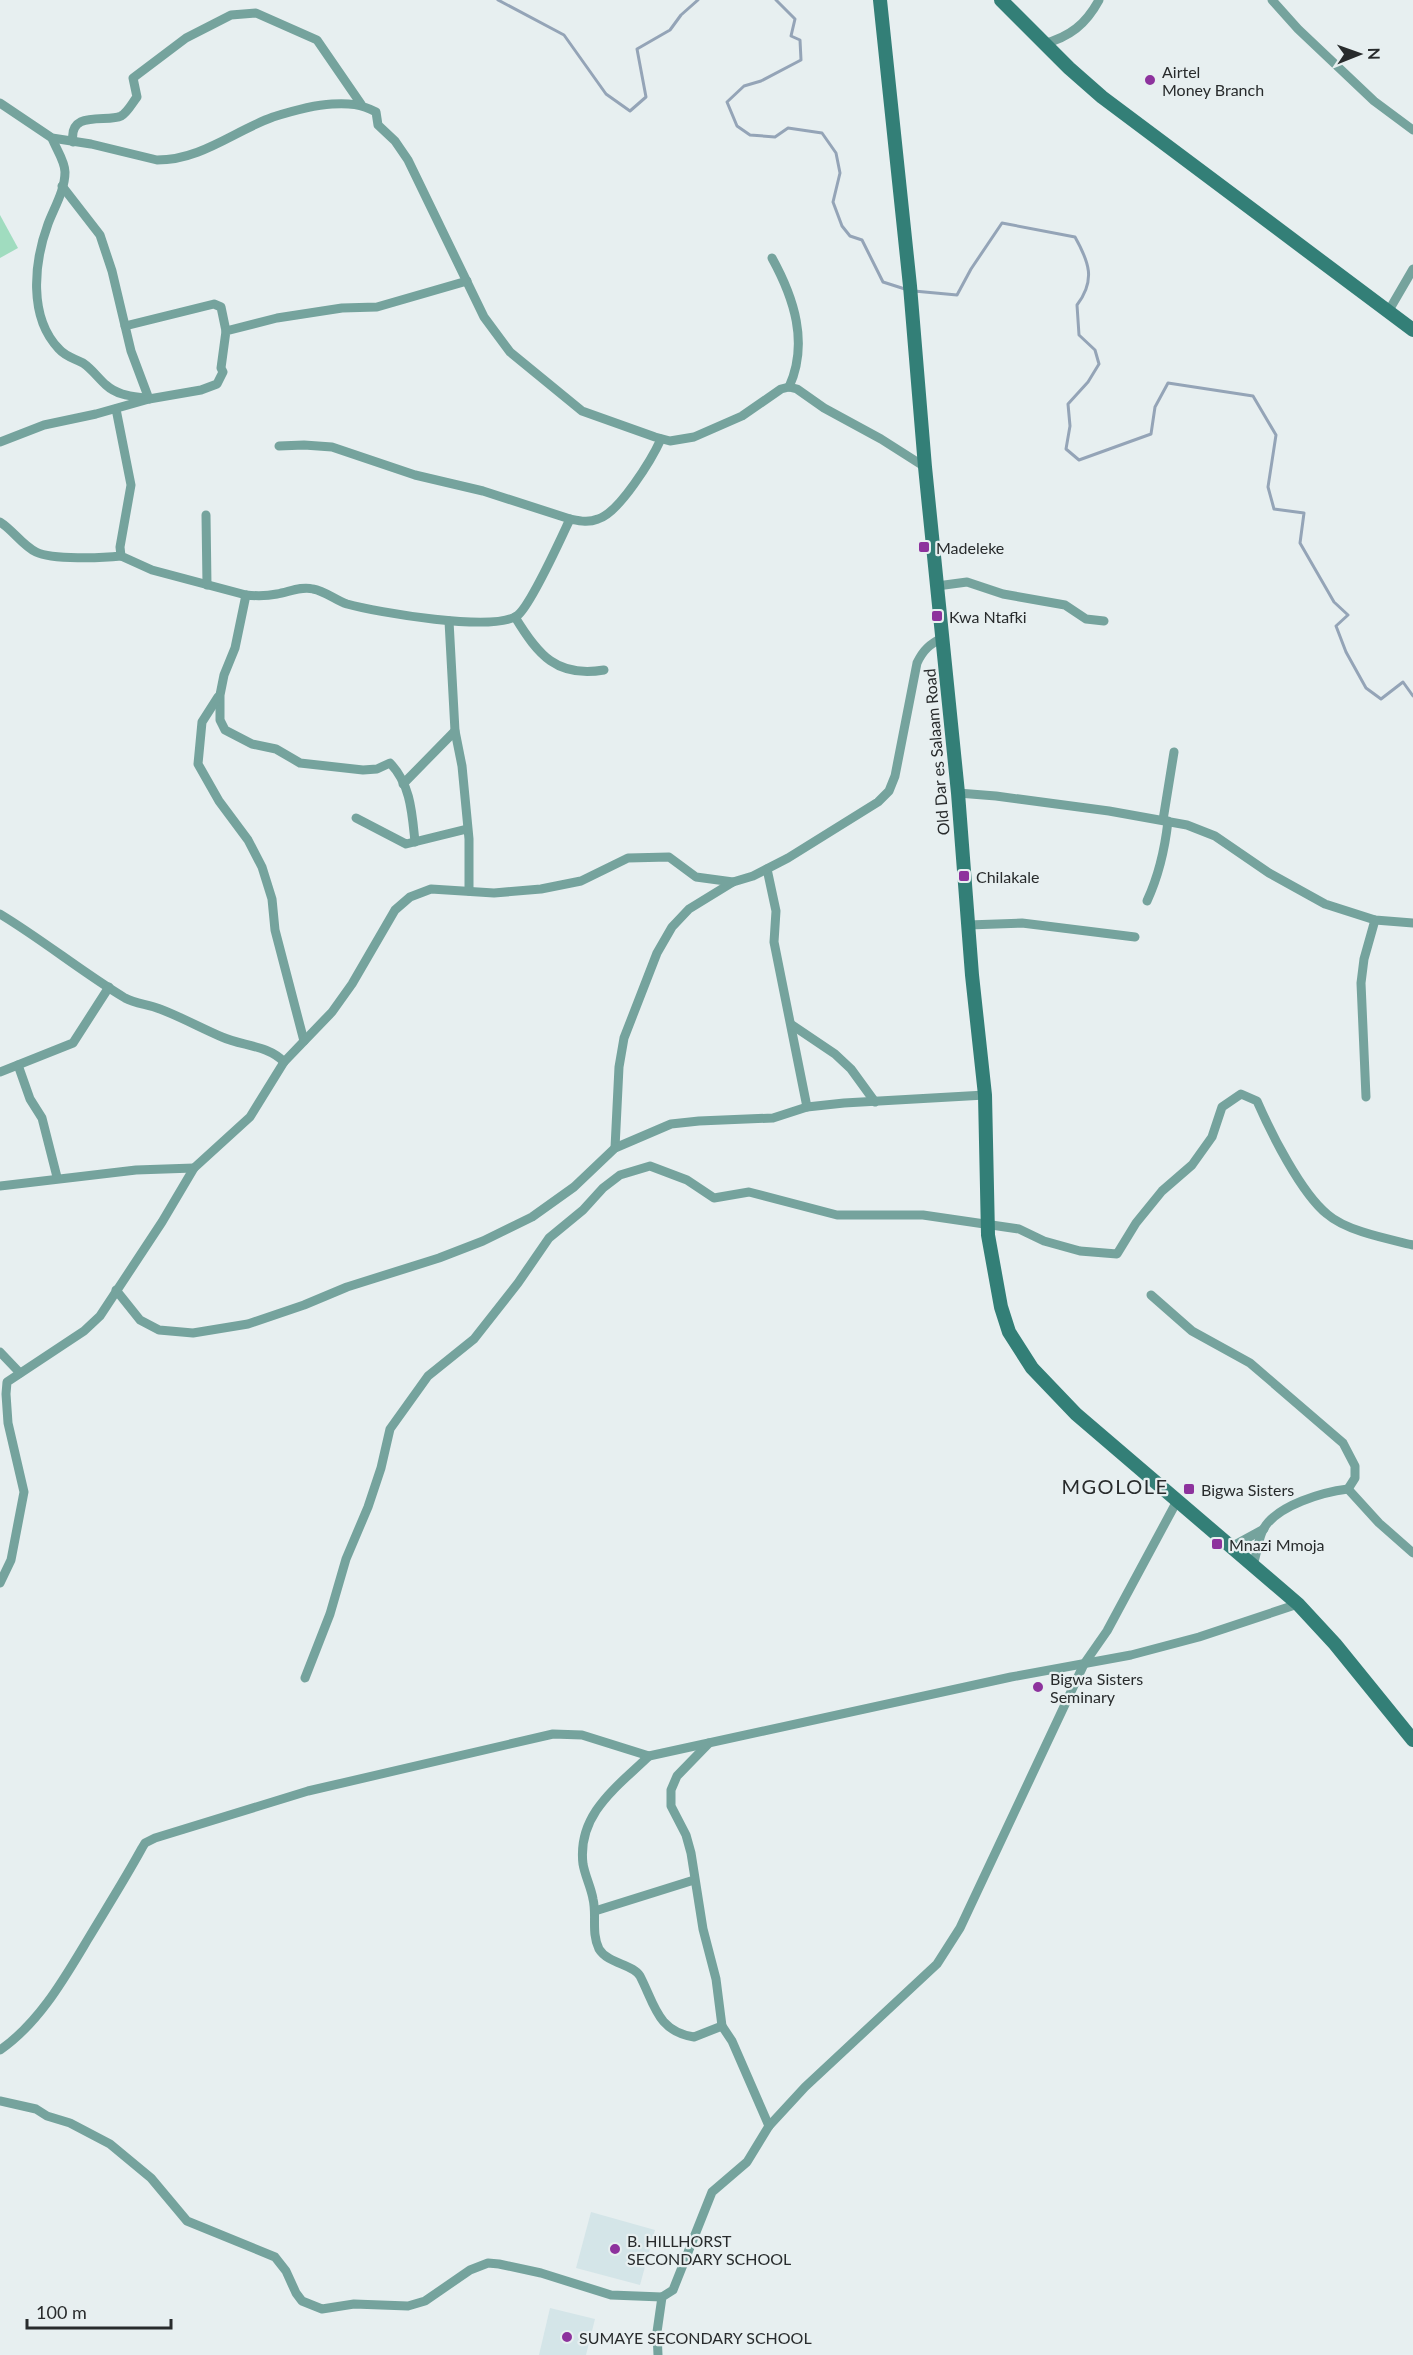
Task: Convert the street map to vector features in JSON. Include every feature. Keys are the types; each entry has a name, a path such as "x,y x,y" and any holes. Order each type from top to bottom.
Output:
{"street":[{"name":"Old Dar es Salaam Road","path":"880,0 910,290 985,1095 988,1235 1001,1307 1009,1332 1032,1368 1076,1414 1177,1501"},
{"path":"1001,0 1043,44 1102,97 1413,330"},
{"path":"1043,44 1060,39 1079,27 1099,0"},
{"path":"1272,0 1298,29 1374,101 1391,116 1413,129"},
{"path":"73,142 74,133 83,121 99,117 117,117 126,112 136,97 133,78 186,38 231,15 256,13 317,40 361,104 376,112 378,125 395,141 408,159 484,317 510,352 582,411 661,439 683,440 720,427 789,387 797,389 824,408 881,439 925,467"},
{"path":"0,103 52,138 91,144 157,160 174,160 205,151 272,117 318,105 361,104"},
{"path":"52,138 64,167 62,186 45,233 37,265 37,285 44,325 51,340 61,351 69,358 84,364 106,386 124,395 149,399"},
{"path":"62,186 100,235 112,270 131,351 149,399"},
{"path":"772,258 787,285 794,307 799,340 796,372 789,387"},
{"path":"1388,312 1413,269"},
{"path":"226,331 277,318 342,308 377,307 467,281"},
{"path":"0,442 44,425 149,399 201,390 216,384 224,372 220,368 226,331 221,307 214,304 125,326"},
{"path":"116,409 131,486 120,547 121,556"},
{"path":"279,446 332,447 415,476 483,491 583,522 599,519 609,513 627,493 655,453 661,439"},
{"path":"206,515 207,585"},
{"path":"0,522 38,553 65,556 121,556 152,570 246,595 261,596 304,588 314,589 349,604 449,621 502,620 514,617 525,608 570,519"},
{"path":"937,586 967,582 1003,594 1065,605 1086,619 1104,621"},
{"path":"246,595 236,648 224,675 220,695 220,720 225,730 252,744 276,749 300,763 363,770 377,769 390,764 400,774 409,792 415,842"},
{"path":"514,617 536,649 555,663 578,673 604,670"},
{"path":"449,621 455,731 462,766 467,829 469,891"},
{"path":"615,1148 619,1067 624,1038 657,953 672,927 702,899 733,882 767,869 878,802 889,791 895,776 917,663 930,644 942,638"},
{"path":"220,695 202,722 198,764 219,801 248,840 262,867 272,899 275,930 304,1041"},
{"path":"403,784 455,731"},
{"path":"1147,901 1155,883 1166,839 1174,752"},
{"path":"957,793 1015,798 1166,820 1201,829 1269,873 1325,904 1376,920 1413,923"},
{"path":"356,818 406,844 467,829"},
{"path":"0,1583 11,1560 24,1492 8,1423 4,1383 89,1327 100,1316 162,1222 194,1168 250,1116 284,1062 332,1012 352,984 395,910 404,902 431,889 494,893 541,889 581,881 628,858 669,857 696,877 733,882"},
{"path":"767,869 776,911 774,942 807,1107"},
{"path":"0,914 126,999 158,1008 180,1019 190,1020 223,1038 270,1051 284,1062"},
{"path":"1366,1096 1361,983 1364,959 1376,920"},
{"path":"968,925 1022,922 1135,937"},
{"path":"0,1072 73,1043 109,987"},
{"path":"792,1025 843,1061 875,1102"},
{"path":"18,1065 30,1099 42,1118 57,1177"},
{"path":"305,1678 330,1614 346,1559 368,1507 381,1468 390,1429 428,1376 474,1339 518,1283 549,1238 620,1175 650,1166 687,1180 714,1197 749,1192 837,1215 922,1215 1019,1229 1044,1241 1080,1251 1118,1254 1136,1223 1162,1191 1192,1165 1212,1137 1222,1107 1241,1094 1257,1101 1272,1136 1313,1199 1328,1215 1366,1233 1413,1245"},
{"path":"116,1290 140,1320 159,1330 182,1333 210,1332 258,1322 347,1287 439,1258 532,1217 574,1187 615,1148 671,1124 773,1118 807,1107 985,1095"},
{"path":"0,1186 57,1177 136,1170 194,1168"},
{"path":"1151,1295 1192,1331 1250,1363 1343,1443 1355,1466 1355,1478 1348,1489 1317,1494 1287,1509 1264,1528 1231,1547"},
{"path":"0,1352 20,1373"},
{"path":"1348,1489 1379,1523 1413,1553"},
{"path":"0,2101 36,2109 47,2116 70,2123 118,2149 151,2178 187,2221 274,2256 286,2271 302,2301 322,2309 354,2304 408,2306 425,2301 470,2270 488,2264 532,2271 611,2295 662,2297 673,2290 712,2192 747,2162 769,2126 805,2086 937,1964 960,1928 1084,1664 1107,1631 1177,1501 1298,1604 1335,1644 1413,1740"},
{"path":"1253,1565 1264,1528"},
{"path":"0,2050 19,2035 41,2011 74,1962 142,1848 155,1838 308,1791 554,1734 582,1735 649,1756 1000,1679 1131,1655 1199,1637 1298,1604"},
{"path":"709,1743 677,1776 671,1790 671,1806 686,1835 716,1979 722,2026 732,2041 769,2126"},
{"path":"649,1756 595,1809 587,1827 582,1848 583,1866 593,1899 596,1941 600,1951 617,1964 637,1972 661,2020 674,2030 694,2037 722,2026"},
{"path":"595,1911 694,1880"},
{"path":"658,2355 657,2332 662,2297"}],"shaded area":[{"name":"B. HILLHORST SECONDARY SCHOOL","path":"591,2212 655,2230 640,2285 576,2268"},
{"name":"SUMAYE SECONDARY SCHOOL","path":"550,2308 595,2319 586,2355 539,2355"}],"green space":[{"path":"0,215 18,248 0,258"}],"waterway":[{"path":"498,0 564,35 606,94 630,111 646,97 637,49 670,30 681,15 698,0"},
{"path":"776,0 795,19 791,36 800,40 801,60 761,81 744,86 727,102 737,126 750,135 775,137 788,128 822,133 836,153 840,173 833,202 842,226 850,236 862,240 883,282 908,290"},
{"path":"914,291 957,295 971,269 1002,223 1075,237 1084,255 1088,271 1087,287 1077,305 1079,335 1095,350 1099,364 1088,382 1068,404 1070,426 1066,449 1079,460 1151,434 1155,407 1168,383 1253,396 1276,435 1268,487 1274,509 1304,513 1300,543 1334,602 1348,615 1336,626 1346,652 1366,688 1381,699 1403,682 1413,696"}],"place":[{"name":"Airtel Money Branch","path":"1150,80"},
{"name":"Madeleke","path":"924,547"},
{"name":"Kwa Ntafki","path":"937,616"},
{"name":"Chilakale","path":"964,876"},
{"name":"Bigwa Sisters","path":"1189,1489"},
{"name":"Mnazi Mmoja","path":"1217,1544"},
{"name":"Bigwa Sisters Seminary","path":"1038,1687"},
{"name":"B. HILLHORST SECONDARY SCHOOL","path":"615,2249"},
{"name":"SUMAYE SECONDARY SCHOOL","path":"567,2337"}],"district":[{"name":"MGOLOLE","path":"1115,1486"}]}
